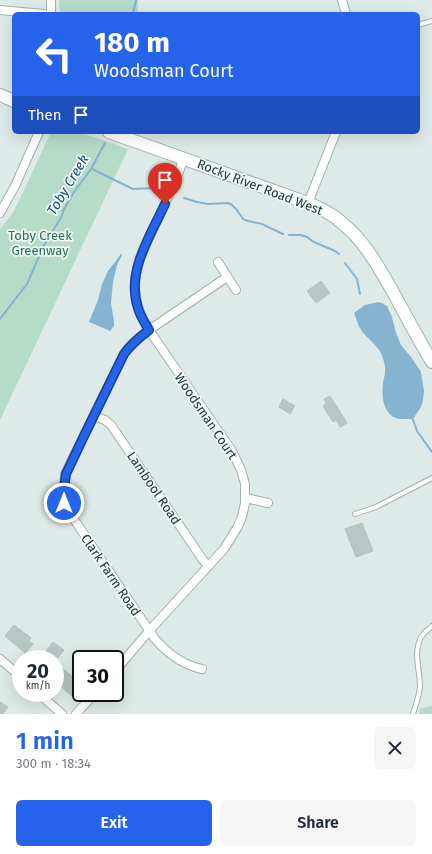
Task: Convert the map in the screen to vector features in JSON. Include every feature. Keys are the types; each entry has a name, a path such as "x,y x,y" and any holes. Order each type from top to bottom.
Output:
{"street":[{"path":"51,0 51,12"},
{"path":"342,0 345,12"},
{"path":"0,10 22,12"},
{"path":"0,95 12,100"},
{"path":"0,213 15,186 38,134"},
{"name":"Rocky River Road West","path":"115,134 308,203 337,218 362,244 385,279 432,362"},
{"path":"308,203 335,134"},
{"name":"Woodsman Court","path":"124,660 224,549 237,528 242,517 245,503 245,484 241,470 232,451 149,330 142,319 138,308 135,291 135,276 139,262 176,181 184,158"},
{"path":"218,262 236,290"},
{"name":"Clark Farm Road","path":"202,669 184,663 173,657 162,647 149,631 69,512 64,503 64,489 66,474 124,354 137,339 149,330 227,277"},
{"name":"Lambool Road","path":"94,416 105,420 111,425 208,566"},
{"path":"245,498 268,502"},
{"path":"0,659 12,669"},
{"path":"48,702 62,714"},
{"path":"76,714 87,702"}],"lane":[{"path":"420,24 432,21"},
{"path":"355,514 376,507 432,478"},
{"path":"413,714 420,687 417,654 418,647 421,638 432,626"}],"green space":[{"path":"59,0 138,0 138,12 60,12"},
{"name":"Toby Creek Greenway","path":"50,134 85,134 128,149 0,420 0,229 16,207"},
{"path":"432,706 432,714 419,714 420,708"}],"water":[{"path":"121,254 122,255 117,265 113,282 111,303 114,326 110,331 89,322 108,271"},
{"path":"377,302 387,306 401,345 421,372 424,391 423,400 421,407 413,419 400,419 390,415 387,410 383,400 385,365 383,357 377,347 361,330 354,313 365,305"}],"building":[{"path":"321,281 330,293 316,303 307,291"},
{"path":"330,396 347,423 340,427 336,420 333,422 323,406 326,403 324,399"},
{"path":"283,399 295,406 290,414 279,407"},
{"path":"362,523 373,551 356,557 345,529"},
{"path":"14,625 31,638 29,641 33,644 28,650 21,650 5,636"},
{"path":"53,642 64,650 47,650"},
{"path":"64,670 72,677 72,696 64,689"},
{"path":"0,702 8,707 3,714 0,714"}],"waterway":[{"name":"Toby Creek","path":"133,12 136,0"},
{"name":"Toby Creek","path":"0,319 27,284 44,245 62,216 63,211 74,192 91,169 105,143"},
{"path":"92,169 133,189 155,188"},
{"path":"184,198 208,204 228,203 237,210 243,219 262,224 283,234"},
{"path":"289,235 301,235 307,237 339,254"},
{"path":"345,263 357,279 360,294"},
{"path":"412,417 417,431 432,452"}],"route":[{"path":"64,503 66,474 124,354 137,339 149,330 142,319 138,308 135,291 135,276 143,251 165,204"}]}
